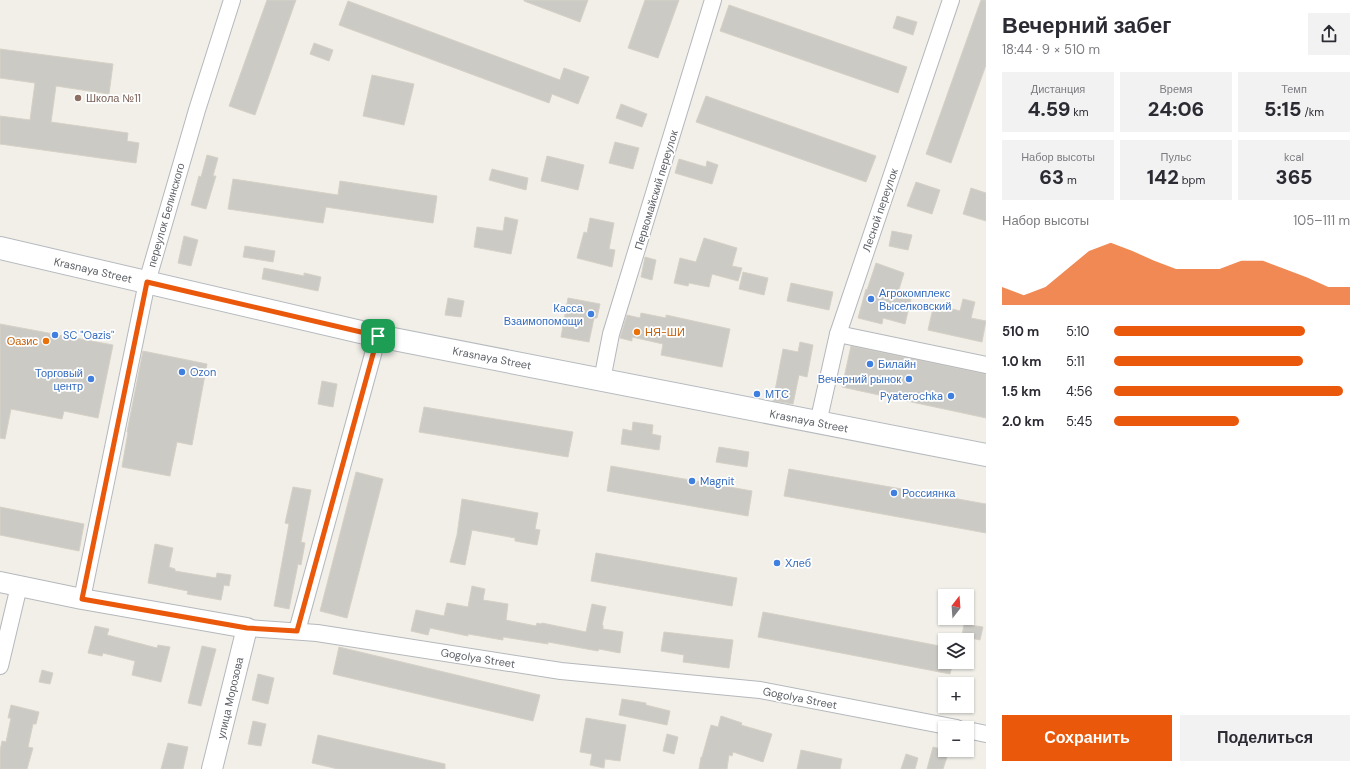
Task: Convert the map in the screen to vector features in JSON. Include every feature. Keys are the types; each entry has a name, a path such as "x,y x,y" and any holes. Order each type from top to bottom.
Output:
{"main road":[{"name":"Krasnaya Street","path":"0,248 378,336 986,455"}],"street":[{"name":"переулок Белинского","path":"82,599 147,282 196,110 232,0"},
{"name":"Первомайский переулок","path":"602,380 611,334 713,0"},
{"name":"Лесной переулок","path":"818,423 838,334 951,0"},
{"path":"838,334 986,364"},
{"path":"297,631 378,336"},
{"path":"0,666 10,584"},
{"name":"Gogolya Street","path":"10,584 82,599 247,628 317,633 561,671 760,690 938,724"},
{"name":"улица Морозова","path":"212,769 247,628"},
{"path":"974,731 986,734"}],"building":[{"path":"267,0 296,0 255,115 229,106"},
{"path":"524,0 588,0 580,22"},
{"path":"645,0 679,0 658,58 628,48"},
{"path":"981,0 986,0 986,65 951,163 926,154"},
{"path":"348,1 560,80 564,68 589,77 578,104 552,94 549,103 339,25"},
{"path":"729,5 907,67 898,93 720,31"},
{"path":"897,16 917,22 913,35 893,28"},
{"path":"314,43 333,50 329,61 310,54"},
{"path":"0,49 113,64 109,94 56,86 51,122 128,133 127,141 139,143 136,163 0,144 0,116 30,120 35,83 0,78"},
{"path":"372,75 414,84 404,125 363,116"},
{"path":"706,96 876,156 866,182 696,122"},
{"path":"621,104 647,114 642,127 616,118"},
{"path":"615,142 639,148 633,169 609,163"},
{"path":"207,155 218,158 213,176 216,176 206,209 191,205 199,176 201,177"},
{"path":"547,156 584,165 578,190 541,181"},
{"path":"679,159 706,167 707,161 718,165 712,184 675,173"},
{"path":"492,169 528,178 526,190 489,180"},
{"path":"233,179 338,195 340,181 437,196 433,223 326,207 323,223 228,209"},
{"path":"916,182 940,190 932,214 907,206"},
{"path":"971,188 986,193 986,221 963,214"},
{"path":"505,217 518,220 511,254 474,247 477,227 503,231"},
{"path":"590,218 614,223 609,249 615,250 612,267 577,258 584,232 587,233"},
{"path":"892,231 912,235 908,250 889,246"},
{"path":"184,236 198,240 191,266 178,263"},
{"path":"704,238 737,248 732,266 742,268 738,281 712,274 709,287 689,283 688,286 674,283 680,258 696,262"},
{"path":"245,246 275,251 273,262 243,257"},
{"path":"645,257 656,260 652,280 641,277"},
{"path":"876,263 904,273 897,296 911,299 905,324 883,318 882,324 858,318 866,289 867,290"},
{"path":"264,268 304,276 304,273 321,277 318,291 262,279"},
{"path":"743,272 768,278 764,295 739,289"},
{"path":"791,283 833,292 829,310 787,301"},
{"path":"448,298 464,301 461,317 445,315"},
{"path":"568,298 600,304 597,318 594,318 589,342 561,337"},
{"path":"963,299 975,302 971,318 986,321 982,342 928,330 934,304 960,311"},
{"path":"641,313 666,318 666,315 730,329 722,367 661,355 663,344 632,337 632,341 620,338 627,315 640,318"},
{"path":"0,324 113,345 98,418 64,411 62,419 11,409 5,439 0,438"},
{"path":"800,342 813,345 807,377 799,375 793,404 773,401 783,349 798,352"},
{"name":"Вечерний рынок","path":"851,346 986,374 986,418 842,387"},
{"path":"143,351 207,364 192,445 177,442 170,476 122,467 127,432"},
{"path":"322,381 337,384 333,407 318,404"},
{"path":"424,407 573,432 568,457 419,432"},
{"path":"633,422 653,425 652,434 661,436 659,450 621,444 623,429 632,431"},
{"path":"719,447 749,452 747,467 716,462"},
{"path":"611,466 752,491 748,516 607,491"},
{"path":"789,469 986,504 986,533 784,496"},
{"path":"356,472 383,479 347,618 320,611"},
{"path":"293,487 311,490 301,542 305,543 301,565 298,564 289,609 274,606 289,524 285,523"},
{"path":"462,499 538,513 535,529 540,530 537,545 515,541 515,538 472,530 465,565 450,562 457,535"},
{"path":"0,507 84,524 79,551 0,535"},
{"path":"155,544 173,548 169,567 175,569 175,571 216,578 217,573 231,575 229,586 224,585 221,600 187,594 188,591 148,583"},
{"path":"596,553 737,578 732,606 591,581"},
{"path":"472,586 485,589 483,600 508,604 506,620 536,626 537,623 542,623 586,632 592,604 606,607 602,625 603,629 623,632 620,653 599,649 598,651 548,642 548,644 503,637 503,640 468,634 468,636 430,628 428,635 411,631 416,610 444,616 447,603 468,607"},
{"path":"763,612 938,646 938,669 951,669 950,674 758,637"},
{"path":"964,625 983,627 980,640 974,639 974,633 962,633"},
{"path":"95,626 109,629 107,635 157,648 158,645 170,647 161,682 132,675 135,661 103,653 102,656 88,653"},
{"path":"664,632 733,640 729,668 683,662 684,655 661,651"},
{"path":"202,646 216,649 201,706 188,703"},
{"path":"339,647 540,695 533,721 333,674"},
{"path":"42,670 53,673 50,684 39,682"},
{"path":"258,674 274,678 268,704 252,700"},
{"path":"622,699 646,703 646,705 670,711 667,725 619,715"},
{"path":"11,705 39,712 36,724 33,724 28,747 33,748 27,769 0,769 0,751 2,741 6,742 11,718 8,718"},
{"path":"721,716 742,723 741,725 772,734 763,762 733,752 732,756 729,755 727,769 699,769 701,757 711,725 718,727"},
{"path":"586,718 626,725 620,761 605,759 604,768 590,765 592,754 580,752"},
{"path":"253,721 266,724 261,746 248,744"},
{"path":"667,734 678,737 674,754 663,751"},
{"path":"318,735 445,764 445,769 338,769 312,763"},
{"path":"168,743 188,747 183,769 161,769"},
{"path":"933,747 938,748 938,757 947,757 943,769 927,769"},
{"path":"801,750 842,759 840,769 797,769"},
{"path":"906,754 918,758 915,769 901,769"}],"place":[{"name":"Школа №11","path":"78,98"},
{"name":"Агрокомплекс Выселковский","path":"871,299"},
{"name":"Касса Взаимопомощи","path":"591,314"},
{"name":"НЯ-ШИ","path":"637,332"},
{"name":"SC \"Oazis\"","path":"55,335"},
{"name":"Оазис","path":"46,341"},
{"name":"Билайн","path":"870,364"},
{"name":"Ozon","path":"182,372"},
{"name":"Торговый центр","path":"91,379"},
{"name":"Вечерний рынок","path":"909,379"},
{"name":"МТС","path":"757,394"},
{"name":"Pyaterochka","path":"951,396"},
{"name":"Magnit","path":"692,481"},
{"name":"Россиянка","path":"894,493"},
{"name":"Хлеб","path":"777,563"}],"route":[{"path":"147,282 378,336 297,631 247,628 82,599 147,282"}]}
